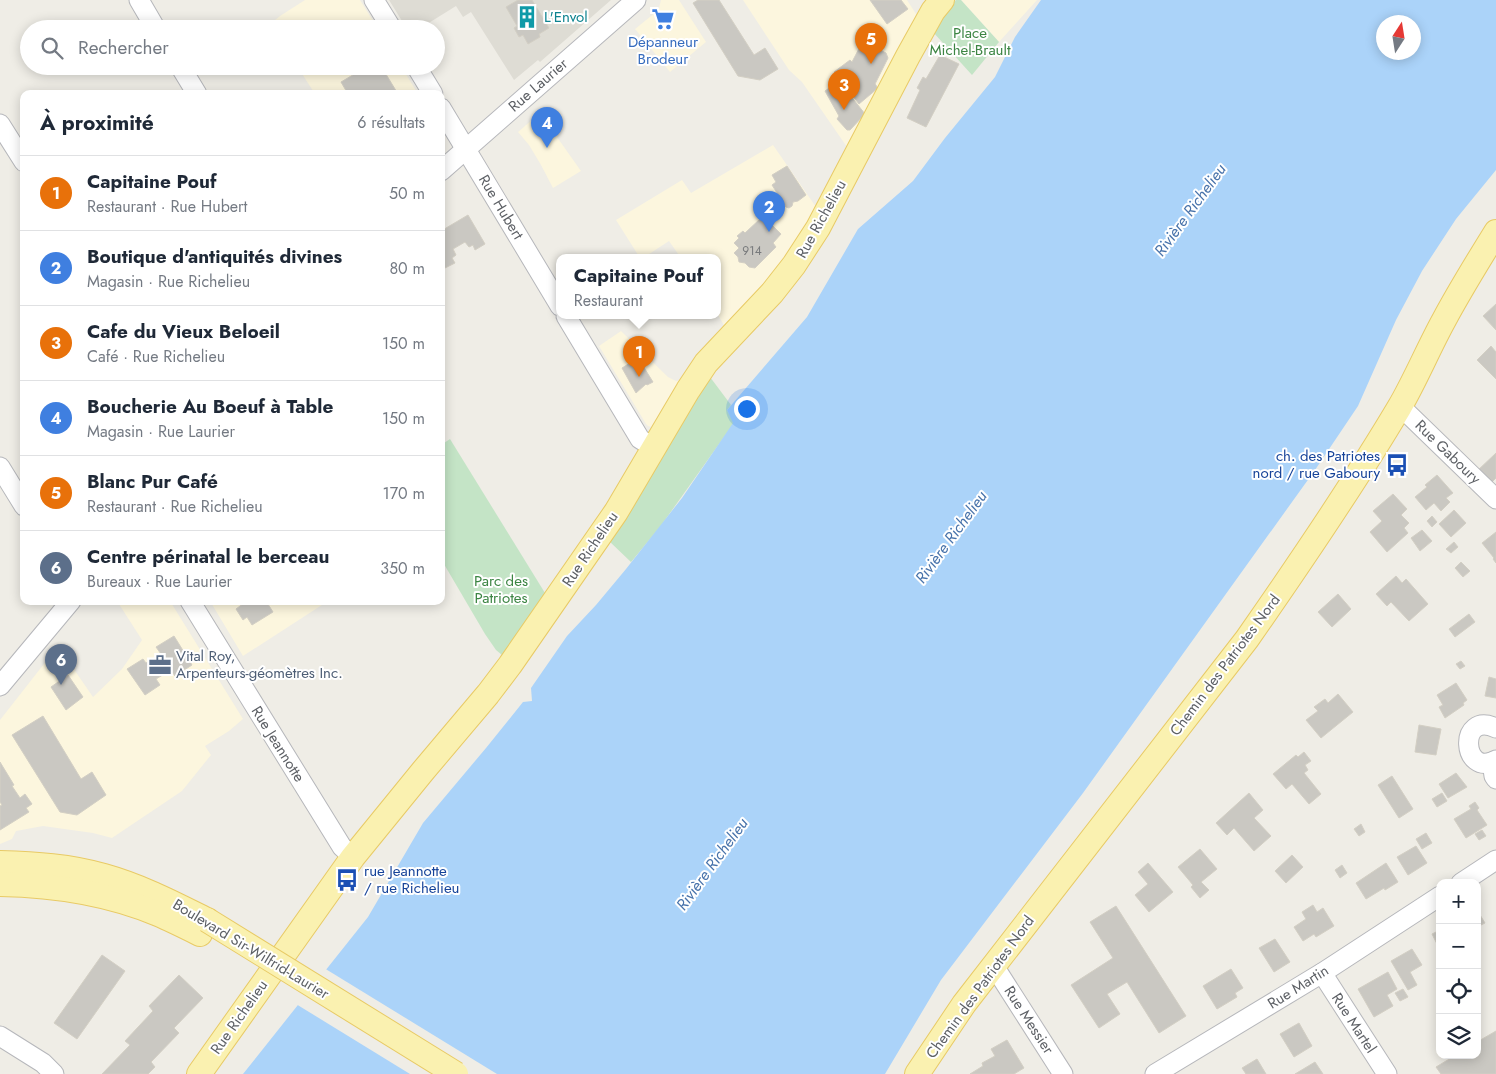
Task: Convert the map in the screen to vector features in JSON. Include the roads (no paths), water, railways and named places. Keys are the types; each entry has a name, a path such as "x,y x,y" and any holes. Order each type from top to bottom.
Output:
{"main road":[{"name":"Rue Richelieu","path":"199,1074 353,857 510,665 616,512 653,447 706,363 781,282 807,247 908,56 932,4"},
{"name":"Chemin des Patriotes Nord","path":"917,1074 964,1004 1247,639 1312,544 1400,406 1443,321 1496,232"},
{"name":"Boulevard Sir-Wilfrid-Laurier","path":"0,863 58,867 101,875 122,881 172,902 205,927 428,1074"},
{"name":"Boulevard Sir-Wilfrid-Laurier","path":"0,884 61,888 96,894 205,927 456,1074"}],"street":[{"path":"138,0 150,20"},
{"path":"374,0 386,20"},
{"name":"Rue Laurier","path":"445,167 636,0"},
{"path":"185,75 195,90"},
{"path":"421,75 430,90"},
{"name":"Rue Hubert","path":"445,114 556,299"},
{"path":"0,124 20,156"},
{"path":"568,319 640,438 653,447"},
{"name":"Rue Gaboury","path":"1400,406 1496,498"},
{"path":"0,467 20,500"},
{"path":"0,686 68,605"},
{"name":"Rue Jeannotte","path":"192,605 342,848 353,857"},
{"path":"1495,767 1475,759 1468,749 1468,743 1472,732 1477,728 1489,726 1496,728"},
{"path":"1467,879 1496,860"},
{"name":"Rue Martin","path":"1155,1074 1322,973 1436,899"},
{"name":"Rue Messier","path":"994,966 1063,1074"},
{"name":"Rue Martel","path":"1322,973 1387,1074"},
{"path":"0,1036 43,1063 54,1074"}],"water":[{"name":"Rivière Richelieu","path":"1041,0 1496,0 1496,170 1456,219 1422,271 1396,320 1358,406 1315,470 1083,793 941,980 885,1074 243,1074 368,917 423,823 523,702 532,701 531,688 567,636 626,569 682,498 733,423 727,410 807,317 858,229 913,181 995,77 1015,37"}],"place":[{"name":"L'Envol","path":"527,17"},
{"name":"Dépanneur Brodeur","path":"663,19"},
{"name":"Blanc Pur Café","path":"871,64"},
{"name":"Cafe du Vieux Beloeil","path":"844,110"},
{"name":"Boucherie Au Boeuf à Table","path":"547,148"},
{"name":"Boutique d'antiquités divines","path":"769,232"},
{"name":"Capitaine Pouf","path":"639,377"},
{"name":"ch. des Patriotes nord / rue Gaboury","path":"1397,465"},
{"name":"Vital Roy, Arpenteurs-géomètres Inc.","path":"160,665"},
{"name":"Centre périnatal le berceau","path":"61,685"},
{"name":"rue Jeannotte / rue Richelieu","path":"347,880"}],"park label":[{"name":"Place Michel-Brault","path":"970,42"},
{"name":"Parc des Patriotes","path":"501,590"}]}
